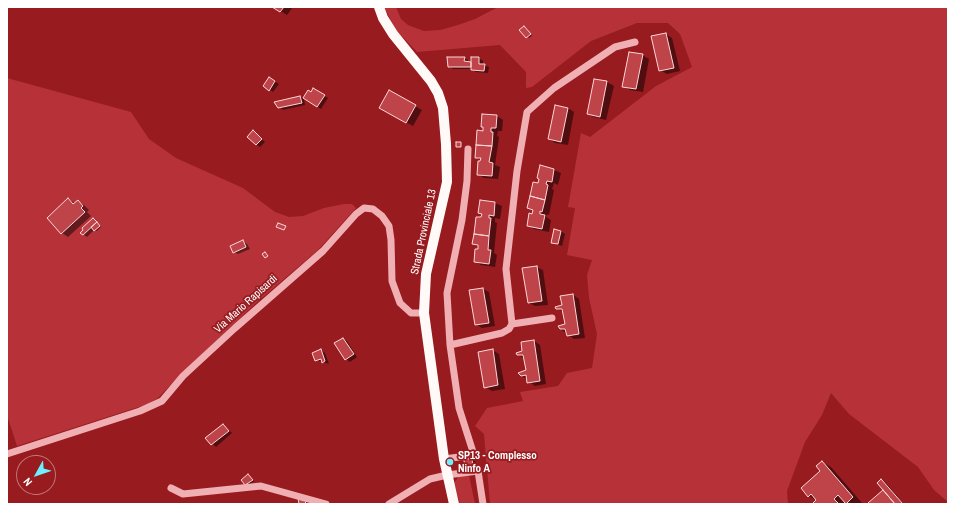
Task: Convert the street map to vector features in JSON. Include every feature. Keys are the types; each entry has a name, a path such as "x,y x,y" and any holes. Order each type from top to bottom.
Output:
{"main road":[{"name":"Strada Provinciale 13","path":"379,7 383,18 393,34 432,81 443,108 447,182 426,274 424,313 444,460 454,504"}],"street":[{"path":"450,346 502,333 509,329 512,324 506,269 517,171 527,112 554,88 616,47 635,42"},
{"path":"444,460 474,455 459,408 450,346 447,293 462,220 467,180 468,149"},
{"name":"Via Mario Rapisardi","path":"7,454 140,411 162,401 184,376 235,328 323,251 356,214 364,208 373,209 382,216 388,226 391,240 392,281 400,303 411,313 424,313"},
{"path":"512,324 552,318"},
{"path":"389,504 430,479 478,471 483,504"},
{"path":"171,488 183,494 261,486 326,504"}],"shaded area":[{"path":"384,7 396,7 401,19 408,25 424,31 440,30 458,25 475,19 498,7 948,7 948,502 934,490 918,467 849,414 831,393 822,415 805,442 787,491 788,504 490,504 484,434 475,426 487,408 523,401 520,392 558,386 567,373 592,368 597,334 589,298 587,275 592,260 567,255 575,208 568,207 581,133 590,137 656,86 692,67 680,34 668,23 637,23 591,41 532,87 526,88 526,72 500,45 417,52 396,30"},
{"path":"7,78 131,112 149,139 176,158 243,188 275,212 289,217 303,216 324,208 344,204 352,204 356,208 318,250 256,303 180,375 158,398 148,404 17,446 7,415"},
{"path":"469,475 475,504 460,504 454,483 459,476"}],"building":[{"path":"272,7 284,7 280,12"},
{"path":"524,26 531,34 526,38 519,30"},
{"path":"666,33 674,68 659,71 651,36"},
{"path":"629,52 643,54 636,89 622,87"},
{"path":"447,57 465,57 464,61 471,62 471,67 448,67"},
{"path":"471,57 479,57 479,64 485,64 484,71 471,70"},
{"path":"269,77 275,81 269,91 263,86"},
{"path":"594,79 607,81 600,117 587,114"},
{"path":"313,88 325,95 317,107 303,98 308,90 311,92"},
{"path":"389,90 416,105 406,123 379,108"},
{"path":"300,96 302,103 278,108 274,102"},
{"path":"555,105 568,108 561,142 548,139"},
{"path":"482,114 497,115 496,128 491,128 491,132 493,132 492,146 476,145 477,130 483,131 483,127 481,127"},
{"path":"253,130 262,139 256,145 247,137"},
{"path":"456,142 461,142 461,147 456,147"},
{"path":"476,145 492,146 489,162 493,163 492,176 477,175 478,161 480,161 481,158 475,158"},
{"path":"540,165 554,169 552,182 547,181 546,184 548,185 545,200 530,196 533,182 538,183 539,179 537,178"},
{"path":"530,196 545,200 542,212 540,211 540,214 545,215 542,229 527,226 529,213 532,214 533,210 527,208"},
{"path":"68,198 73,204 78,200 83,206 81,208 85,212 61,234 47,218"},
{"path":"480,200 495,202 494,216 489,215 489,218 491,218 489,236 474,234 476,217 481,217 482,214 478,213"},
{"path":"93,218 97,222 83,235 80,233 83,230 82,228"},
{"path":"97,222 100,226 94,231 91,227"},
{"path":"278,223 286,226 284,230 276,227"},
{"path":"554,229 561,231 558,244 551,243"},
{"path":"474,234 489,236 488,250 491,250 489,264 474,262 475,249 478,249 478,245 472,244"},
{"path":"243,240 246,247 233,253 230,246"},
{"path":"265,252 268,256 265,258 262,254"},
{"path":"537,266 542,301 528,303 522,268"},
{"path":"483,288 489,323 475,325 469,290"},
{"path":"573,294 579,334 567,336 565,329 560,329 558,326 565,324 562,309 556,309 555,307 562,305 560,296"},
{"path":"343,338 354,354 345,360 334,343"},
{"path":"534,340 540,381 527,383 526,375 521,376 518,373 526,370 523,355 517,355 516,353 522,351 521,342"},
{"path":"321,349 325,361 322,363 321,359 315,361 312,353"},
{"path":"493,349 498,385 484,388 478,352"},
{"path":"223,424 229,431 211,445 205,438"},
{"path":"472,458 473,469 465,470 464,460"},
{"path":"822,461 853,497 846,504 838,495 834,499 839,504 814,504 813,503 816,500 811,494 808,497 801,488 820,471 816,466"},
{"path":"248,474 253,480 245,485 241,480"},
{"path":"881,479 903,504 895,504 877,483"},
{"path":"883,490 895,504 868,503"},
{"path":"298,498 307,501 304,504 299,504"}],"place":[{"name":"SP13 - Complesso Ninfo A","path":"450,462"}]}
